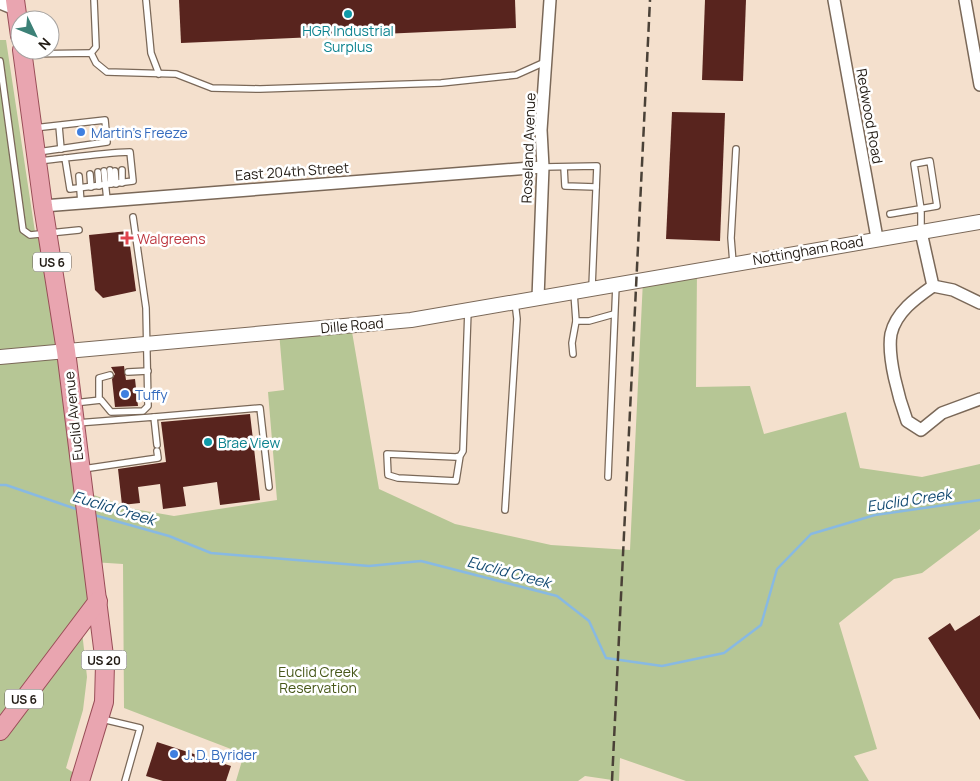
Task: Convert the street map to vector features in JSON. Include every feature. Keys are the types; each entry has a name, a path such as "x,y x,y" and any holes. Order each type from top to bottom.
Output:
{"main road":[{"name":"Euclid Avenue","path":"23,60 42,206 66,351 106,680 100,718 80,781"},
{"name":"US 6","path":"0,731 98,602"}],"street":[{"name":"Roseland Avenue","path":"538,298 543,167 542,130 550,0"},
{"name":"Redwood Road","path":"834,0 877,238"},
{"path":"965,0 980,85"},
{"path":"0,3 16,5"},
{"name":"East 204th Street","path":"42,206 543,167"},
{"name":"Nottingham Road","path":"636,281 877,238 980,222"},
{"path":"922,232 933,286"},
{"name":"Dille Road","path":"0,357 411,320 636,281"},
{"path":"980,303 953,290 933,286 912,300 899,318 891,334 892,356 906,421 921,430 942,413 980,399"}],"lane":[{"path":"91,53 96,47 94,0"},
{"path":"146,0 151,53 159,74"},
{"path":"60,52 91,53"},
{"path":"91,53 96,63 107,72 176,74 212,88 441,83 516,75 547,62"},
{"path":"0,61 23,230 30,235 79,230"},
{"path":"32,128 106,120 106,142 61,149 36,157"},
{"path":"58,126 61,149"},
{"path":"732,263 731,238 736,149"},
{"path":"36,157 66,158 78,159 130,152 133,181 70,190 66,158"},
{"path":"890,214 921,209 937,206 930,161 914,164 921,209 922,232"},
{"path":"564,166 565,186 596,187"},
{"path":"543,167 597,166 592,288"},
{"path":"110,171 111,184"},
{"path":"110,171 111,184"},
{"path":"107,200 111,184 110,171"},
{"path":"90,174 91,187"},
{"path":"79,176 81,203"},
{"path":"110,375 102,376 99,381 99,400 111,412 146,409 148,344 146,308 133,216"},
{"path":"608,477 616,284"},
{"path":"573,354 572,343 576,321 574,292"},
{"path":"505,510 517,319 515,302"},
{"path":"460,456 387,454 388,475 456,481 460,456 463,451 468,310"},
{"path":"576,321 589,321 614,314"},
{"path":"128,372 148,371"},
{"path":"72,404 99,400"},
{"path":"74,424 260,408 269,486"},
{"path":"79,469 158,458 154,417"},
{"path":"100,718 140,728 125,781"}],"green space":[{"name":"Euclid Creek Reservation","path":"0,40 6,40 35,232 47,232 82,491 134,509 174,516 277,500 268,392 284,390 279,332 351,326 379,489 455,524 551,545 630,550 643,280 697,270 696,387 750,386 764,434 846,412 860,468 922,477 980,464 980,529 922,573 894,579 839,623 877,749 854,756 869,781 686,781 620,758 619,781 585,776 578,781 236,781 244,754 124,708 123,564 92,562 98,601 81,622 87,677 83,710 66,768 82,778 81,781 0,781"}],"building":[{"name":"HGR Industrial Surplus","path":"179,0 515,0 516,28 181,43"},
{"path":"705,0 746,0 743,81 702,80"},
{"path":"672,112 725,113 720,241 666,239"},
{"name":"Walgreens","path":"128,231 136,291 103,298 95,290 89,235"},
{"name":"Tuffy","path":"124,366 126,380 135,379 138,406 115,407 112,379 115,374 111,367"},
{"name":"Brae View","path":"250,414 260,500 220,505 217,482 183,487 186,506 163,509 160,484 138,487 140,503 122,505 118,469 166,462 161,422"},
{"path":"980,615 980,720 928,638 950,623 955,631"},
{"name":"J. D. Byrider","path":"157,742 231,766 226,781 163,781 146,776"}],"waterway":[{"name":"Euclid Creek","path":"0,485 6,485 79,510"},
{"name":"Euclid Creek","path":"94,515 169,536 211,553 369,566 421,561 557,596 589,621 606,658 662,666 724,653 761,625 777,569 811,534 875,515 980,500"}],"railway":[{"path":"612,781 650,0"}],"place":[{"name":"HGR Industrial Surplus","path":"348,14"},
{"name":"Martin's Freeze","path":"81,132"},
{"name":"Walgreens","path":"127,238"},
{"name":"Tuffy","path":"125,394"},
{"name":"Brae View","path":"208,442"},
{"name":"J. D. Byrider","path":"174,754"}]}
